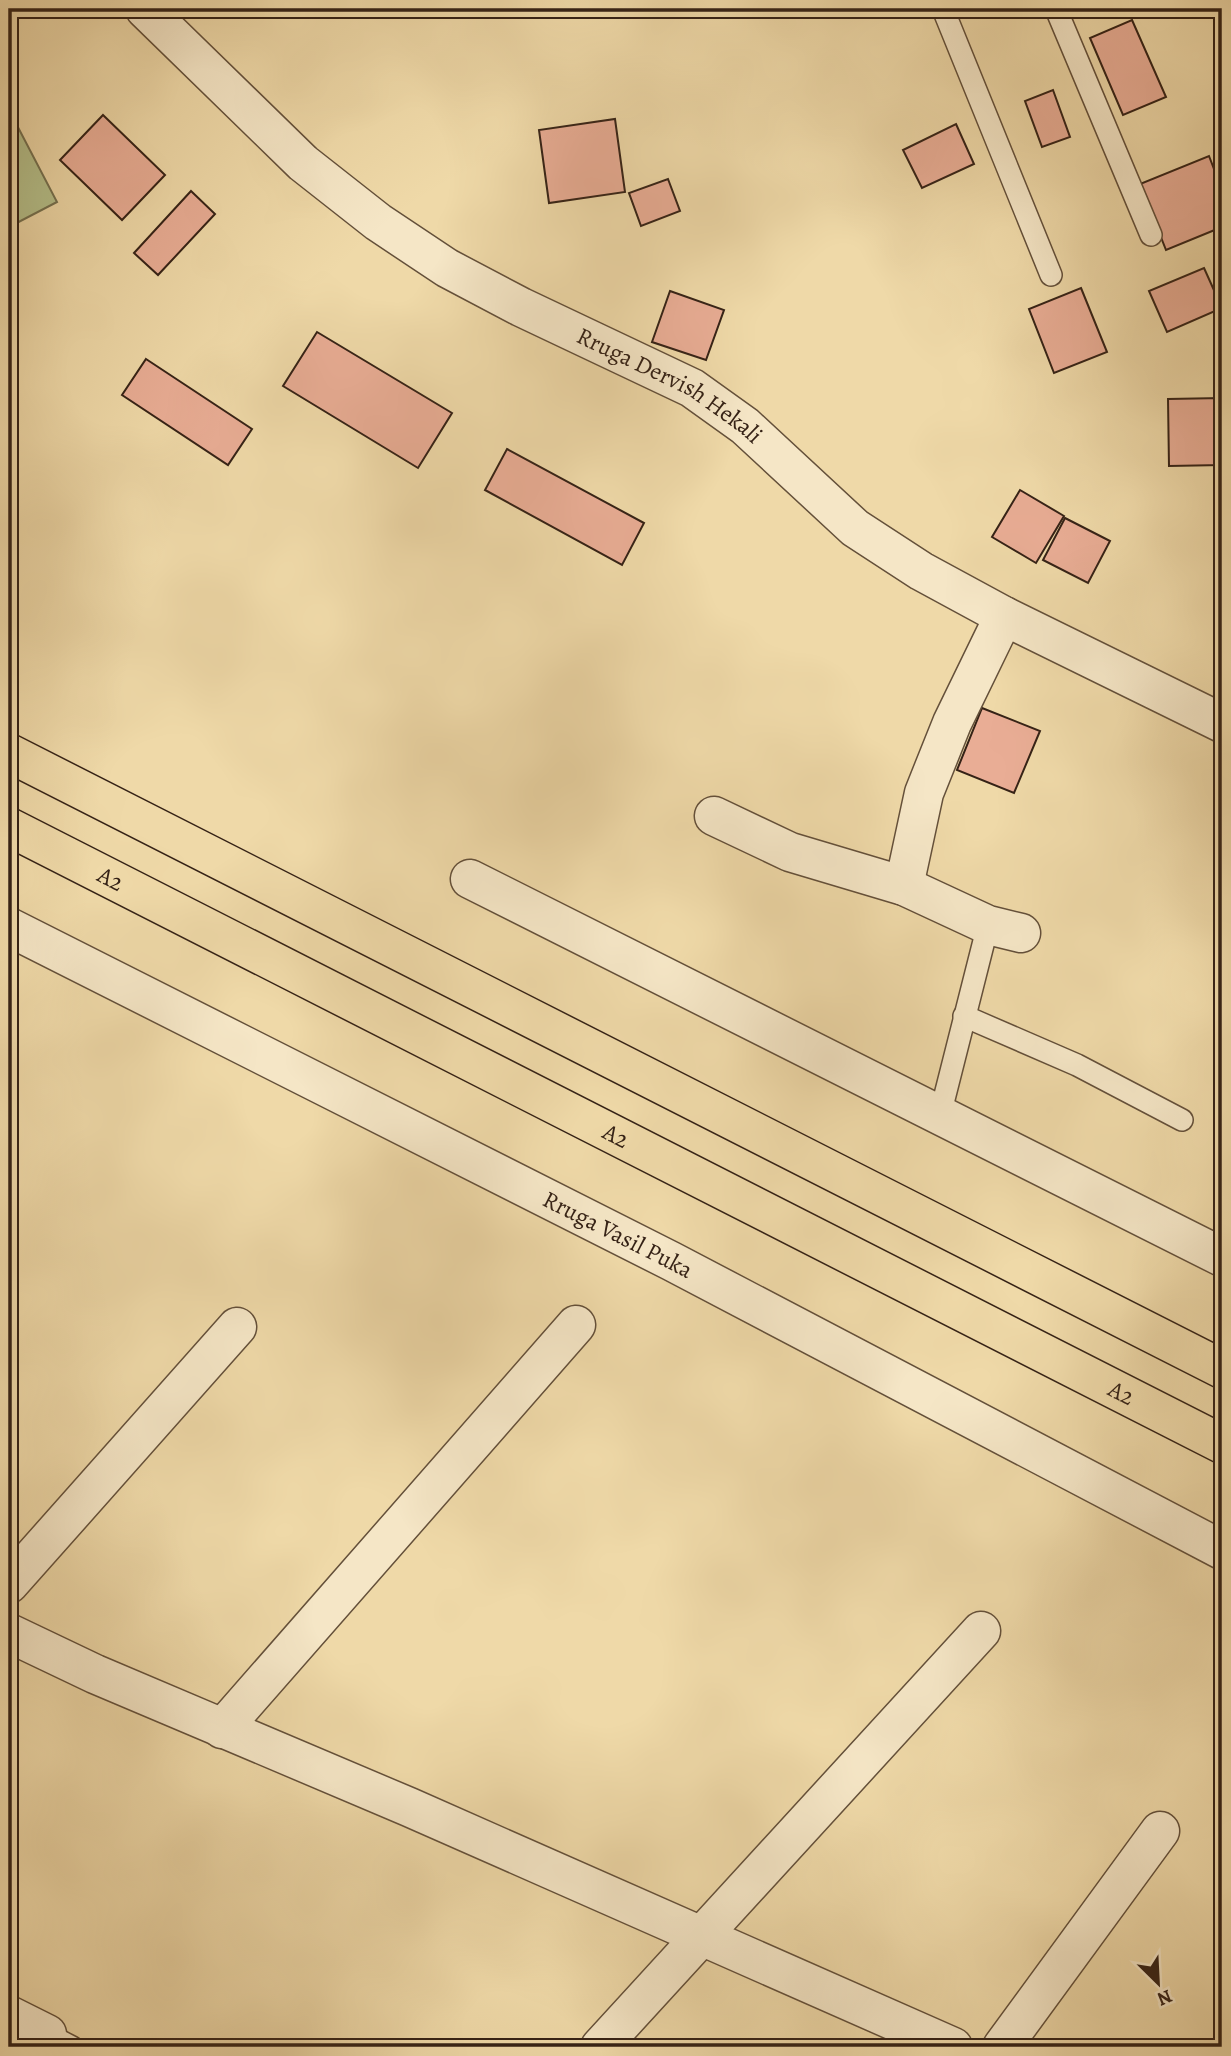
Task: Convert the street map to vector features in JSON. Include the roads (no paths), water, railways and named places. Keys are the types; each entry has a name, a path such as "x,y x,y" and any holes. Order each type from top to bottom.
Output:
{"main road":[{"path":"9,753 1222,1369"},
{"name":"A2","path":"9,827 1222,1444"}],"street":[{"name":"Rruga Dervish Hekali","path":"145,9 303,163 378,222 447,268 521,307 692,388 745,426 855,528 921,571 1003,616 1222,723"},
{"path":"904,886 924,793 952,723 1003,616"},
{"path":"714,816 790,852 904,886 1004,929"},
{"path":"470,879 1222,1256"},
{"name":"Rruga Vasil Puka","path":"9,927 671,1261 1222,1550"},
{"path":"222,1729 576,1325"},
{"path":"9,1584 237,1327"},
{"path":"600,2047 981,1631"},
{"path":"9,1633 95,1674 409,1807 953,2047"},
{"path":"1002,2047 1160,1831"},
{"path":"9,2015 59,2041"}],"lane":[{"path":"943,9 1051,275"},
{"path":"1056,9 1151,235"},
{"path":"940,1115 964,1016 1004,929"},
{"path":"964,1016 1077,1065 1182,1120"}]}
